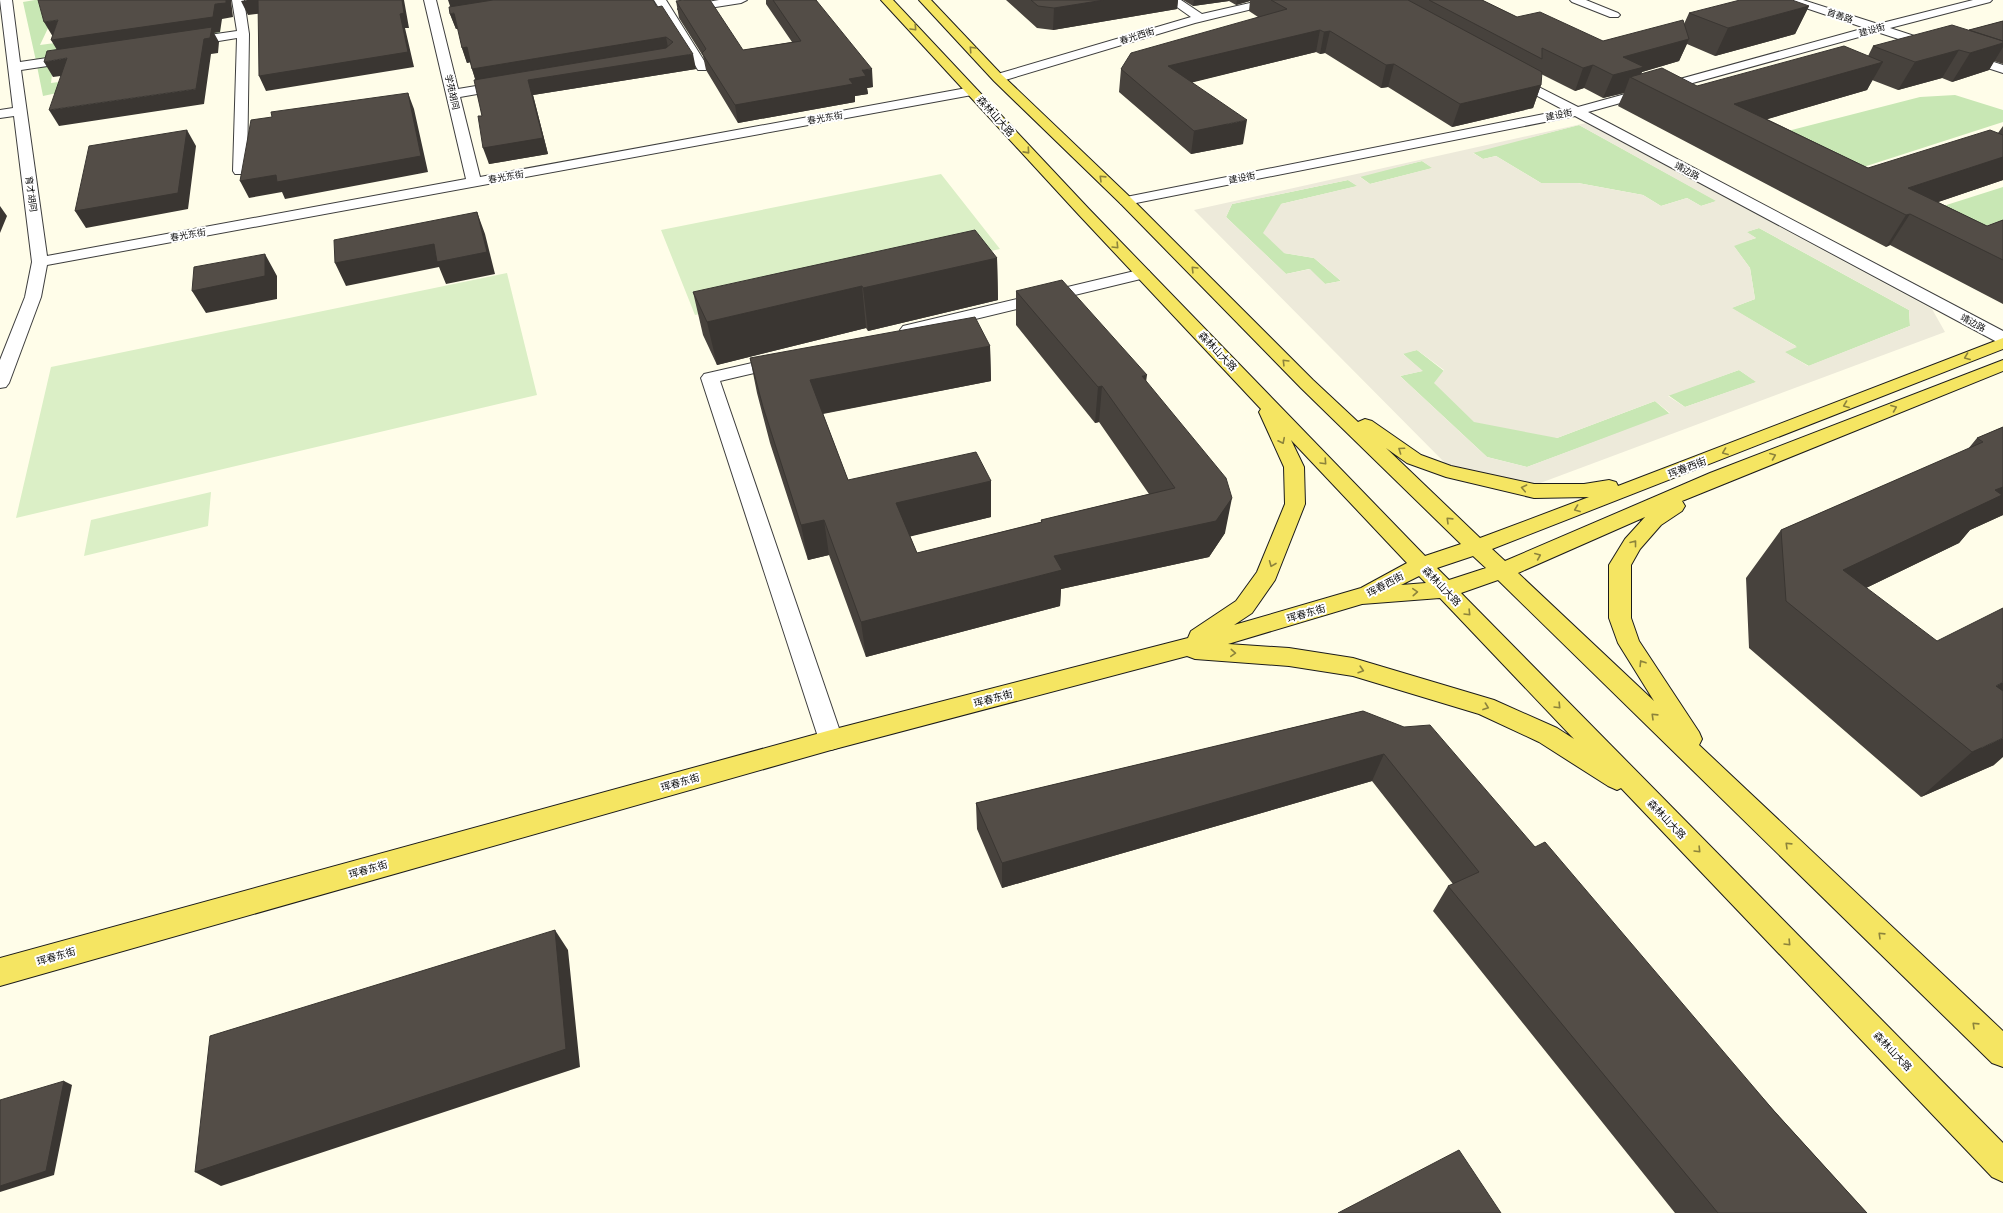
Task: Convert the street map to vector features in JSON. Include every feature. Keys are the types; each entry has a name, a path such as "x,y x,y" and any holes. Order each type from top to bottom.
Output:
{"main road":[{"name":"森林山大路","path":"887,0 1084,212 1421,565 2003,1166"},
{"path":"925,0 998,78 1126,201 1308,384 2003,1052"},
{"name":"珲春西街","path":"1362,596 1421,565 1477,547 1660,478 2003,343"},
{"name":"珲春西街","path":"1362,596 1445,590 1502,571 1717,478 2003,365"},
{"path":"1308,384 1414,459 1446,471 1534,491 1584,491 1660,478"},
{"path":"1180,649 1244,607 1267,575 1296,504 1294,467 1259,394"},
{"path":"1707,767 1629,643 1620,618 1620,565 1632,544 1654,520 1717,478"},
{"name":"珲春东街","path":"0,972 831,740 1180,649 1362,596"},
{"path":"1180,649 1289,657 1353,667 1486,707 1548,735 1648,799"}],"street":[{"name":"育才胡同","path":"0,383 33,297 40,262 6,0"},
{"path":"238,0 243,34 240,170"},
{"name":"学苑胡同","path":"430,0 474,183"},
{"path":"660,0 702,67"},
{"path":"667,11 741,0"},
{"path":"1173,0 1200,18"},
{"name":"春光西街","path":"998,78 1200,18 1277,0"},
{"path":"1576,0 1614,15"},
{"name":"首善路","path":"1792,0 2003,69"},
{"name":"建设街","path":"1126,201 1575,112 1878,28 1986,0"},
{"path":"435,19 450,17"},
{"path":"172,44 243,34"},
{"path":"14,67 85,57"},
{"name":"靖边路","path":"1498,69 1575,112 2003,338"},
{"path":"452,94 522,82"},
{"name":"春光东街","path":"40,262 972,91"},
{"path":"0,114 20,111"},
{"path":"895,334 1143,274"},
{"path":"802,356 710,378 831,740"}],"green space":[{"path":"35,0 131,0 49,26 40,45 221,21 220,34 36,61 23,2"},
{"path":"37,66 53,66 51,83 75,80 71,90 43,96"},
{"path":"1955,95 2003,110 2003,122 1820,181 1757,139 1920,97"},
{"path":"1579,125 1717,201 1701,206 1687,198 1661,206 1643,195 1578,183 1541,183 1496,156 1483,159 1472,152"},
{"path":"1422,161 1433,168 1370,184 1359,176"},
{"path":"941,174 1000,249 695,315 661,230"},
{"path":"1348,180 1358,186 1281,204 1284,253 1314,258 1341,281 1325,284 1309,269 1286,274 1226,217 1232,204"},
{"path":"2003,187 2003,220 1955,236 1915,215"},
{"path":"1759,228 1909,310 1910,326 1809,366 1784,352 1796,346 1731,308 1755,299 1750,268 1733,245 1756,238 1746,232"},
{"path":"507,273 537,395 16,518 51,367"},
{"path":"1417,350 1444,371 1557,438 1655,401 1670,414 1527,467 1487,457 1400,376 1422,371 1402,353"},
{"path":"1739,370 1757,382 1685,407 1668,395"},
{"path":"211,492 208,526 84,556 91,520"}],"shaded area":[{"path":"1586,123 1932,309 1945,332 1535,485 1448,466 1194,210","holes":["1579,125 1716,201 1701,206 1687,198 1661,206 1643,195 1578,183 1541,183 1496,156 1483,159 1473,153","1422,161 1432,168 1370,184 1360,177","1348,180 1357,186 1281,204 1263,233 1284,253 1314,258 1341,281 1325,284 1310,269 1286,274 1226,217 1232,204","1759,228 1909,310 1910,326 1808,366 1785,352 1797,347 1732,308 1755,299 1750,268 1734,246 1756,238 1747,232","1417,350 1444,370 1434,383 1474,422 1557,438 1655,401 1670,413 1527,467 1487,457 1400,376 1423,371 1403,354","1739,370 1756,382 1685,407 1668,396"]}],"building":[{"path":"38,0 226,0 226,3 215,4 213,17 51,40 58,20 44,22"},
{"path":"258,0 402,0 404,13 400,14 408,52 259,76"},
{"path":"493,0 653,0 657,7 662,6 693,54 528,80 543,138 483,148 478,116 482,116 474,80 666,48 673,42 666,37 472,69 467,47 462,48 454,13 450,14 449,7"},
{"path":"710,0 743,50 801,41 773,0 816,0 872,69 862,70 866,76 849,79 853,84 735,105 702,53 706,49 676,1"},
{"path":"1031,0 1104,0 1054,8 1038,6"},
{"path":"1271,0 1408,0 1542,72 1541,85 1460,104 1394,64 1386,65 1330,31 1324,32 1320,30 1168,66 1247,120 1194,131 1121,69 1131,53 1287,9"},
{"path":"1429,0 1482,0 1517,17 1540,12 1603,41 1683,20 1689,39 1623,57 1644,67 1613,75 1593,65 1583,68 1542,48 1542,59"},
{"path":"1740,0 1792,0 1809,6 1728,28 1689,13"},
{"path":"2003,21 2003,41 1969,30"},
{"path":"1952,25 2003,41 2003,43 1970,53 1959,50 1915,62 1873,46"},
{"path":"212,27 210,38 204,39 196,89 49,110 67,58 44,62 47,51"},
{"path":"1844,46 1883,62 1734,104 1868,168 1990,130 2003,135 2003,157 1908,188 1987,226 2003,220 2003,260 1910,214 1906,215 1630,77 1662,68 1697,86"},
{"path":"408,93 421,156 277,182 276,175 240,181 251,120 272,117 271,112"},
{"path":"187,130 178,193 75,211 89,146"},
{"path":"477,212 487,252 437,262 434,244 335,263 334,240"},
{"path":"975,230 997,258 863,288 862,286 707,322 693,292"},
{"path":"265,254 265,276 192,291 194,267"},
{"path":"1062,280 1147,375 1142,376 1226,478 1232,498 1216,521 1054,556 1062,570 861,622 824,520 801,525 763,407 750,358 975,317 990,346 810,380 848,480 976,452 991,481 896,503 917,553 1042,522 1041,520 1175,488 1102,386 1098,387 1016,291"},
{"path":"2003,427 2003,487 1995,490 2002,495 1843,570 1937,641 2003,608 2003,682 1996,686 2003,691 2003,738 1972,752 1786,601 1781,530 1983,442 1977,438"},
{"path":"1363,711 1404,727 1430,725 1535,847 1545,842 1774,1111 1867,1213 1718,1213 1448,886 1479,872 1384,754 1002,863 976,803"},
{"path":"555,930 566,1049 195,1172 210,1036"},
{"path":"64,1081 46,1171 0,1186 0,1100"},
{"path":"1459,1150 1501,1213 1338,1213"}]}
